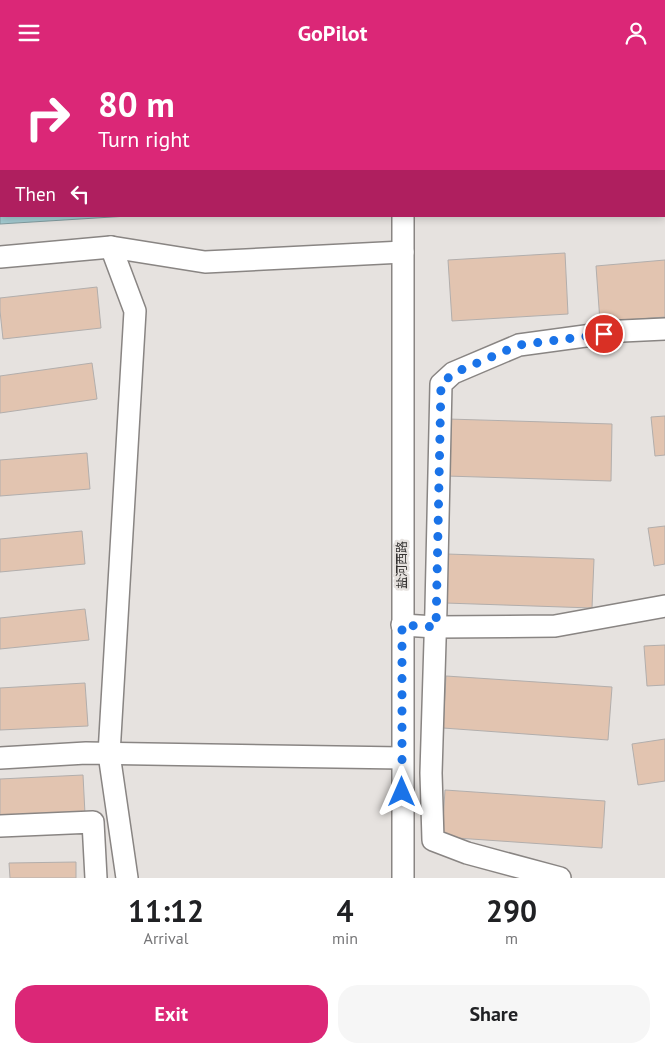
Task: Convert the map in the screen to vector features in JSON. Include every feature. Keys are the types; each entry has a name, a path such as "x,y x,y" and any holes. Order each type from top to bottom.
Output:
{"street":[{"name":"盐河西路","path":"403,219 403,878"},
{"path":"111,247 135,311 109,754 127,878"},
{"path":"0,257 111,247 205,262 403,252"},
{"path":"560,878 466,853 433,840 430,773 436,627 441,384 454,373 519,345 622,331 665,329"},
{"path":"402,625 436,627 555,626 665,606"},
{"path":"0,758 86,753 402,757"},
{"path":"0,826 92,823 96,878"}],"water":[{"path":"0,217 112,217 0,224"}],"building":[{"path":"565,253 568,314 452,321 448,260"},
{"path":"665,260 665,317 600,322 596,266"},
{"path":"97,287 101,328 3,339 0,298"},
{"path":"92,363 97,399 0,413 0,376"},
{"path":"665,416 665,455 655,456 651,417"},
{"path":"448,419 612,424 611,481 446,476"},
{"path":"87,453 90,489 0,496 0,460"},
{"path":"665,526 665,564 654,566 648,528"},
{"path":"82,531 85,564 0,572 0,539"},
{"path":"447,554 594,559 592,608 445,603"},
{"path":"85,609 89,640 0,649 0,618"},
{"path":"665,645 665,685 647,686 644,646"},
{"path":"446,676 612,687 608,740 443,728"},
{"path":"85,683 88,726 0,730 0,688"},
{"path":"665,739 665,781 638,785 632,744"},
{"path":"83,775 85,814 0,818 0,779"},
{"path":"445,790 605,801 602,848 442,837"},
{"path":"76,862 76,878 10,878 9,863"}],"route":[{"path":"402,792 402,625 436,627 441,384 454,373 519,345 604,334"}]}
